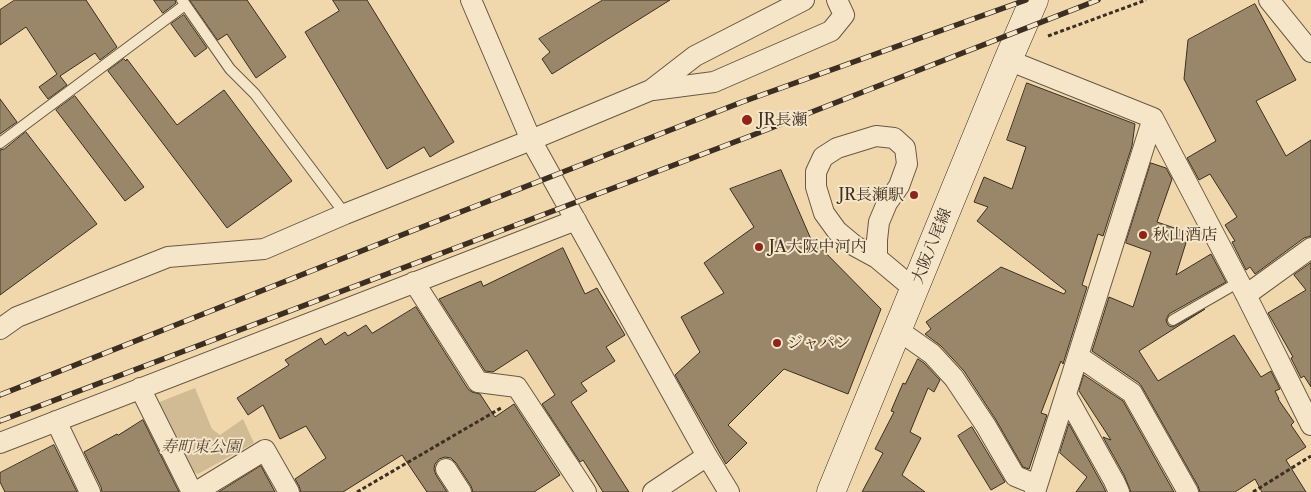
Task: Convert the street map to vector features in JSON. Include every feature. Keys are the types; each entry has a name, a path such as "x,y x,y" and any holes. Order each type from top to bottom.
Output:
{"main road":[{"name":"大阪八尾線","path":"831,492 1034,0"}],"street":[{"path":"470,0 531,140 706,456 729,492"},
{"path":"0,329 17,317 168,257 264,248 531,140 651,90 695,56 804,0"},
{"path":"651,90 714,82 831,30 844,15 837,0"},
{"path":"1269,0 1311,52"},
{"path":"1010,55 1153,118 1311,426"},
{"path":"898,330 932,354 954,378 986,426 1015,476 1036,488 1153,118"},
{"path":"877,258 879,222 887,202 899,186 907,164 905,148 894,138 876,136 838,148 823,157 816,172 816,187 824,213 837,231 855,246 877,258 914,289"},
{"path":"0,443 576,220"},
{"path":"1242,289 1311,248"},
{"path":"414,282 478,382 517,388 586,492"},
{"path":"1078,356 1132,393 1188,492"},
{"path":"140,388 192,492"},
{"path":"1066,395 1119,492"},
{"path":"56,421 90,492"},
{"path":"196,492 265,450 289,492"},
{"path":"653,492 706,456"},
{"path":"446,469 461,492"}],"lane":[{"path":"0,143 184,2 230,69 255,94 345,214"},
{"path":"1172,320 1242,289"}],"path":[{"path":"1010,55 1146,0"},
{"path":"357,492 522,395"},
{"path":"1253,492 1311,456"}],"green space":[{"name":"寿町東公園","path":"195,388 212,429 220,435 243,419 254,443 198,474 189,470 157,403"}],"building":[{"path":"15,0 86,0 117,47 100,60 95,53 60,76 67,85 48,99 39,87 57,74 26,27 0,45 0,10"},
{"path":"154,0 175,0 176,3 163,13"},
{"path":"190,0 247,0 286,57 256,78 227,34 218,40"},
{"path":"333,0 367,0 454,142 430,157 424,147 387,169 305,32 339,11"},
{"path":"603,0 670,0 552,74 542,59 550,52 539,39"},
{"path":"1255,4 1296,80 1256,101 1286,156 1311,140 1311,236 1304,238 1255,274 1250,267 1246,270 1232,242 1235,241 1225,225 1237,217 1210,174 1199,180 1187,158 1216,141 1184,79 1188,40"},
{"path":"184,15 207,48 195,57 171,24"},
{"path":"124,59 126,61 127,59 177,125 224,90 292,181 227,228 108,71"},
{"path":"1027,83 1135,124 1132,146 1103,236 1098,234 1082,285 1087,287 1063,364 1061,361 1041,413 1047,415 1029,469 1023,467 996,420 964,371 941,346 925,334 931,329 926,322 1001,267 1064,294 1066,291 977,221 988,207 974,202 984,177 1012,189 1026,147 1007,140"},
{"path":"75,96 144,187 125,201 56,110"},
{"path":"0,99 17,122 0,134"},
{"path":"26,132 97,224 0,295 0,150"},
{"path":"1151,163 1166,168 1172,179 1157,222 1189,233 1176,275 1211,254 1226,282 1169,314 1166,320 1169,326 1173,327 1205,309 1139,351 1158,381 1234,335 1261,377 1271,371 1280,389 1275,391 1278,399 1294,422 1291,425 1306,447 1286,460 1306,492 1262,492 1255,479 1235,492 1200,492 1139,383 1092,351 1109,297 1133,307 1151,252 1126,243"},
{"path":"781,170 810,237 881,309 848,394 784,369 728,425 747,443 726,464 675,375 700,352 681,317 724,293 704,263 754,227 730,189"},
{"path":"563,248 585,294 597,288 625,335 606,347 615,361 581,383 587,391 571,402 629,492 603,492 583,460 580,462 542,404 555,395 527,350 493,372 485,371 439,299 481,281 483,286"},
{"path":"1311,263 1311,387 1304,376 1301,378 1291,358 1293,357 1268,313 1306,290 1294,275"},
{"path":"416,307 468,389 480,394 495,417 514,404 560,475 534,492 473,492 456,463 451,458 445,457 439,459 434,469 447,492 427,492 402,455 343,492 301,492 295,479 326,458 306,426 280,439 263,405 248,415 237,398 289,365 285,360 321,338 325,345 345,332 348,336 366,325 372,333"},
{"path":"918,359 940,380 934,392 928,388 910,432 921,438 902,475 925,492 862,492 883,453 875,449 894,412 891,411 903,383 905,384"},
{"path":"1084,375 1123,401 1174,492 1131,492 1103,437 1111,440 1079,391"},
{"path":"143,420 179,492 102,492 84,452"},
{"path":"1069,424 1106,492 1076,492 1087,477 1060,453"},
{"path":"972,427 1005,482 991,490 958,436"},
{"path":"54,445 77,492 5,492 0,482 0,473"},
{"path":"261,466 275,492 219,492"}],"railway":[{"path":"0,395 742,102 1026,0"},
{"path":"0,421 753,135 1098,0"}],"place":[{"name":"JR長瀬","path":"747,120"},
{"name":"JR長瀬駅","path":"914,195"},
{"name":"秋山酒店","path":"1143,235"},
{"name":"JA大阪中河内","path":"759,247"},
{"name":"ジャパン","path":"777,343"}]}
